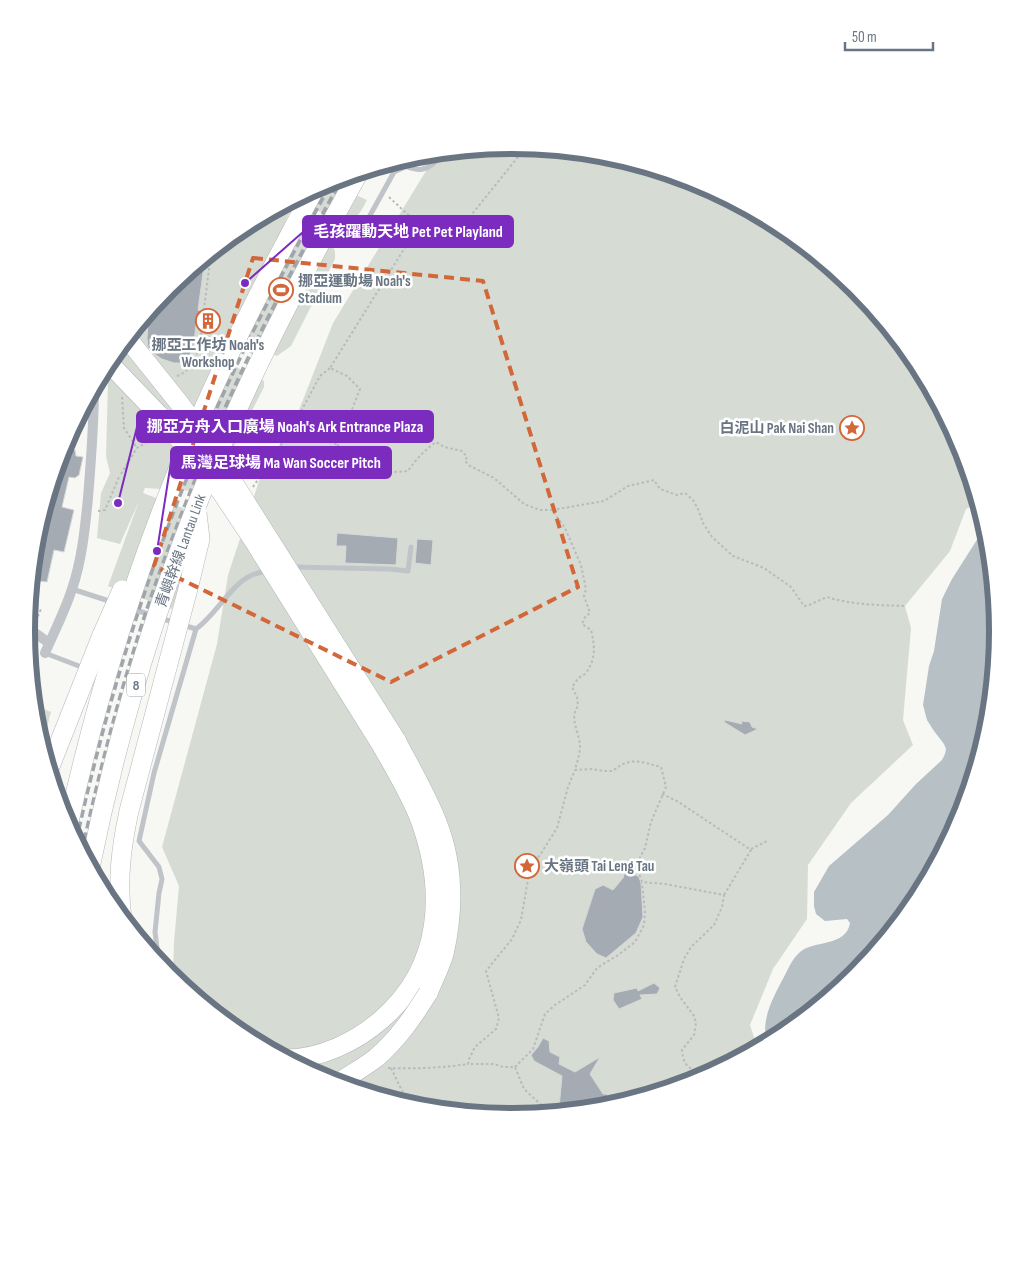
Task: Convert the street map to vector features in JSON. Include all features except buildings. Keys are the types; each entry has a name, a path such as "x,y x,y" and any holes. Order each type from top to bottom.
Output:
{"highway":[{"name":"青嶼幹線 Lantau Link","path":"92,858 106,792 146,649 169,579 196,507 260,360 302,276 354,181"},
{"name":"青嶼幹線 Lantau Link","path":"71,814 117,640 140,570 168,496 228,356 309,199"},
{"path":"132,344 180,404 212,449 389,743"},
{"path":"114,368 158,414 204,468 222,493 389,743 419,782 437,822 446,854 451,887 450,920 443,956 420,989 374,1026 344,1045 313,1055 296,1057"},
{"path":"53,760 102,635 144,540 168,496"},
{"path":"120,904 120,868 129,811 200,539 196,507"},
{"path":"345,1079 376,1058 395,1041 411,1021 420,989"}],"street":[{"path":"35,636 47,648 72,589 85,525 94,402"}],"lane":[{"path":"346,240 368,219 394,172 405,167 422,170 430,167 435,160"},
{"path":"284,568 390,569 408,571 411,547"},
{"path":"157,951 155,932 162,879 159,867 139,841 154,773 196,629 205,623 235,588 251,576 275,568"},
{"path":"72,589 196,629"},
{"path":"47,648 93,672"}],"path":[{"path":"383,191 418,225 448,244 519,154"},
{"path":"252,488 292,428 320,376 330,368 418,225"},
{"path":"174,376 181,375 188,370 199,348 210,263"},
{"path":"330,368 347,376 360,389 338,445"},
{"path":"123,392 121,399 124,428 137,448"},
{"path":"95,511 105,510 120,476 137,448 147,442 154,428"},
{"path":"292,428 338,445 341,450 383,471 408,471 417,458 436,442 444,447 462,451 467,457 465,461 470,466 494,478 524,504 540,510 552,510 604,501 628,486 654,480 660,489 677,495 685,493 693,500 703,523 712,537 734,556 764,568 791,587 804,606 827,597 868,605 905,606"},
{"path":"468,1064 475,1047 496,1029 499,1018 486,971 512,940 521,920 530,868 540,856 557,828 568,787 579,760 580,745 574,721 574,711 578,706 577,697 572,687 589,667 594,655 593,639 590,630 582,624 590,612 584,596 586,589 584,574 565,528 552,510"},
{"path":"405,1097 392,1068 440,1068 468,1064 494,1064 503,1067 515,1067 533,1050 545,1014 585,985 597,968 635,942 644,926 642,882 636,864 645,848 651,822 666,787 661,766 635,761 620,765 613,771 575,770"},
{"path":"662,794 677,801 751,850"},
{"path":"700,1071 689,1068 682,1061 682,1050 694,1035 696,1023 694,1016 675,987 684,959 691,947 714,925 722,907 724,895 751,850 766,841"},
{"path":"642,882 665,884 724,895"},
{"path":"515,1067 524,1089 546,1108"}],"highlighted area":[{"path":"253,258 483,281 578,587 391,682 154,566"}],"shaded area":[{"path":"512,154 575,158 606,163 666,179 724,203 778,234 827,272 872,317 910,366 941,420 965,478 973,505 966,509 950,551 905,606 911,628 903,720 913,745 851,803 808,865 807,919 773,969 750,1025 756,1042 724,1060 666,1084 606,1100 575,1105 512,1109 450,1105 419,1100 359,1084 301,1060 247,1029 198,991 173,967 179,886 162,847 217,644 228,575 264,466 292,428 333,323 432,161 481,155"},
{"path":"338,187 367,200 358,215 352,220 343,223 302,203"},
{"path":"292,208 285,222 333,246 335,259 291,346 277,356 230,334 216,357 264,381 264,387 211,492 145,488 143,493 206,517 172,609 108,586 139,501 120,544 97,538 101,493 110,473 106,456 108,379 115,366 153,317 198,272 247,234"},
{"path":"980,535 989,600 989,663 981,725 965,785 954,814 941,843 910,897 872,946 827,991 765,1037 765,1026 769,1008 793,960 806,948 836,940 847,931 850,923 847,919 825,921 816,914 814,892 829,866 888,815 916,784 942,760 945,754 944,744 927,720 923,705 929,666 934,651 942,599 952,579"},
{"path":"41,708 51,712 46,732"}],"railway":[{"path":"84,843 106,749 127,673 162,566 182,513 243,369 338,187"},
{"path":"78,830 116,683 167,528 222,396 283,272 326,192"}],"place":[{"name":"毛孩躍動天地 Pet Pet Playland","path":"245,283"},
{"name":"挪亞運動場 Noah's Stadium","path":"281,290"},
{"name":"挪亞工作坊 Noah's Workshop","path":"208,321"},
{"name":"白泥山 Pak Nai Shan","path":"852,428"},
{"name":"挪亞方舟入口廣場 Noah's Ark Entrance Plaza","path":"118,503"},
{"name":"馬灣足球場 Ma Wan Soccer Pitch","path":"157,551"},
{"name":"大嶺頭 Tai Leng Tau","path":"527,866"}]}
